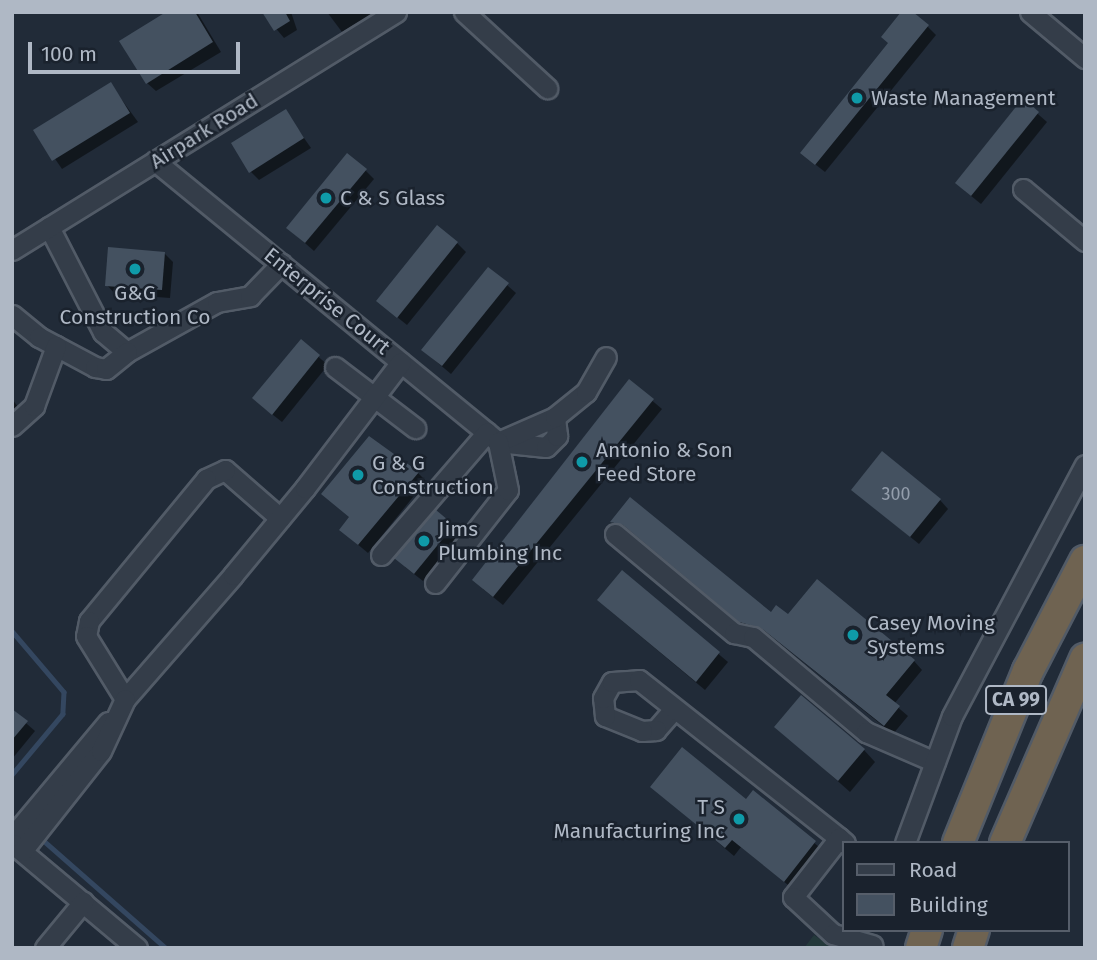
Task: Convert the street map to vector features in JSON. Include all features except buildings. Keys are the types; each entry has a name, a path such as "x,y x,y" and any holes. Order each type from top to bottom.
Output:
{"highway":[{"name":"CA 99","path":"959,841 1028,671 1085,561"},
{"name":"CA 99","path":"1006,841 1085,659"}],"street":[{"name":"Airpark Road","path":"12,250 396,12"},
{"path":"464,12 547,88"},
{"path":"1030,12 1085,58"},
{"name":"Enterprise Court","path":"155,161 492,437"},
{"path":"1023,189 1085,241"},
{"path":"49,227 103,332 127,352"},
{"path":"12,315 56,346 106,369 127,352 218,302 250,296 281,264"},
{"path":"12,426 34,406 56,346"},
{"path":"381,555 492,437 555,417 586,392 606,357"},
{"path":"137,948 15,844 101,751 125,699 281,518 401,362"},
{"path":"335,367 415,428"},
{"path":"435,583 508,490 492,437"},
{"path":"906,841 935,762 1032,556 1085,465"},
{"path":"125,699 86,636 89,621 206,479 225,470 281,518"},
{"path":"614,534 734,633 753,636 866,732 935,762"},
{"path":"674,709 842,840 793,897 833,934 873,941"},
{"path":"45,948 83,902"}],"green space":[{"path":"814,935 833,948 804,948"}],"waterway":[{"path":"12,631 64,692 63,714 12,775"},
{"path":"44,841 166,948"}],"place":[{"name":"Waste Management","path":"857,98"},
{"name":"C & S Glass","path":"326,198"},
{"name":"G&G Construction Co","path":"135,269"},
{"name":"Antonio & Son Feed Store","path":"582,462"},
{"name":"G & G Construction","path":"358,475"},
{"name":"Jims Plumbing Inc","path":"424,541"},
{"name":"Casey Moving Systems","path":"853,635"},
{"name":"T S Manufacturing Inc","path":"739,819"}]}
